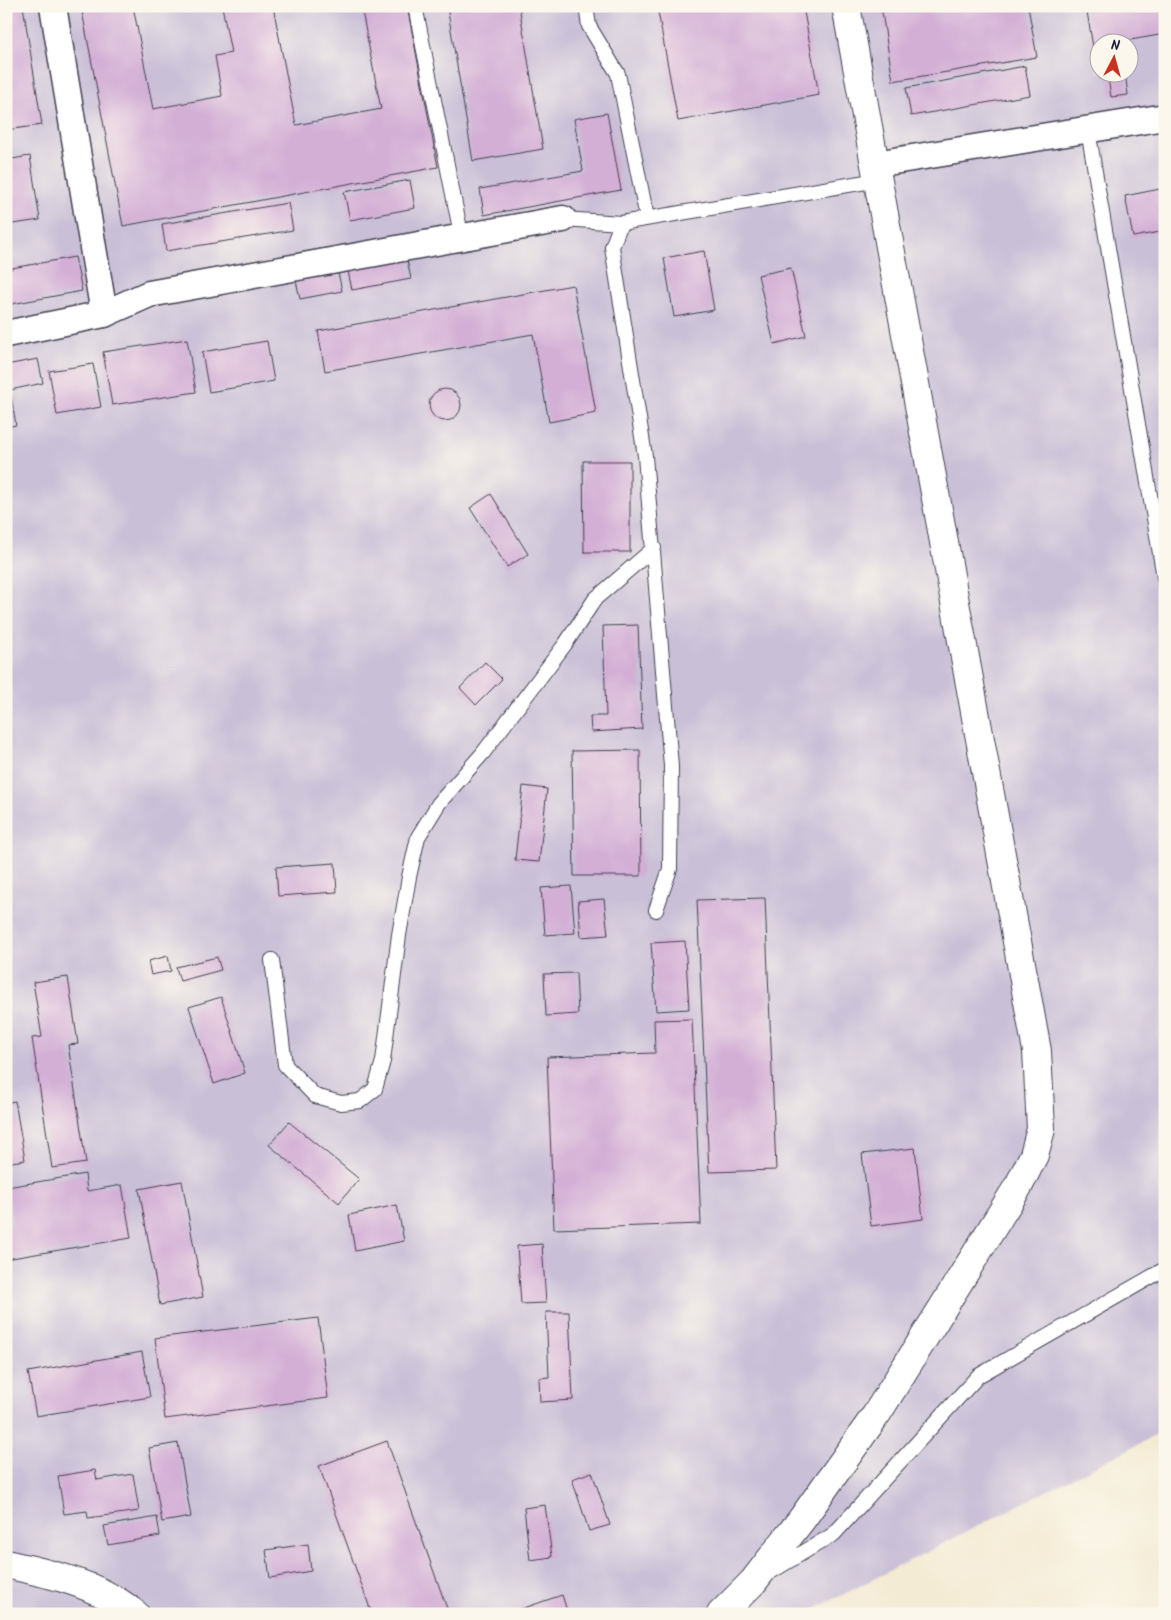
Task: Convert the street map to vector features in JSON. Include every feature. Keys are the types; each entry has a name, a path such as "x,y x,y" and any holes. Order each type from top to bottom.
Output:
{"street":[{"path":"53,6 104,314"},
{"path":"721,1614 753,1582 802,1519 876,1415 1019,1185 1034,1155 1041,1129 1037,1051 846,6"},
{"path":"876,172 1088,130 1165,117"},
{"path":"6,334 104,314 149,294 563,219"},
{"path":"6,1564 44,1572 79,1584 112,1598 135,1614"}],"lane":[{"path":"415,6 463,237"},
{"path":"586,6 590,26 618,74 647,218"},
{"path":"1088,130 1165,583"},
{"path":"563,219 621,223 876,172"},
{"path":"621,223 612,247 645,456 671,766 670,869 656,910"},
{"path":"272,960 285,1065 315,1096 341,1103 360,1101 375,1089 383,1061 399,934 418,837 438,804 483,754 566,643 595,599 654,548"},
{"path":"753,1582 834,1534 978,1376 1165,1269"}],"shaded area":[{"path":"6,6 1165,6 1165,1431 805,1614 31,1614 6,1610"}],"pier":[{"path":"1165,1431 1165,1558 1056,1614 805,1614"}],"building":[{"path":"6,6 23,6 42,125 6,130"},
{"path":"81,6 133,6 153,109 222,96 215,56 231,53 222,6 273,6 296,125 381,109 361,6 407,6 438,167 123,226"},
{"path":"447,6 519,6 543,149 473,161"},
{"path":"657,6 803,6 819,95 678,121"},
{"path":"881,6 1028,6 1037,57 893,81"},
{"path":"1086,6 1165,6 1165,34 1138,39 1138,32 1090,32"},
{"path":"1025,66 1030,95 911,116 906,88"},
{"path":"1109,82 1126,82 1128,95 1111,97"},
{"path":"607,113 621,190 484,215 480,189 583,171 574,119"},
{"path":"30,156 40,220 6,225 6,160"},
{"path":"410,180 415,208 350,220 344,192"},
{"path":"1165,188 1165,231 1133,237 1125,196"},
{"path":"288,203 293,230 166,251 162,224"},
{"path":"704,251 714,310 674,317 664,258"},
{"path":"406,255 411,279 352,290 347,266"},
{"path":"75,257 82,291 6,305 6,269"},
{"path":"337,268 342,291 300,299 295,276"},
{"path":"791,268 806,336 774,344 758,275"},
{"path":"573,285 596,413 549,422 533,334 325,371 318,331"},
{"path":"187,339 196,392 112,405 103,352"},
{"path":"267,341 274,381 209,392 202,352"},
{"path":"38,359 43,383 10,390 16,425 6,427 6,365"},
{"path":"93,364 101,407 57,415 49,371"},
{"path":"445,389 457,393 461,405 457,417 445,421 433,417 429,405 433,393"},
{"path":"583,461 630,461 630,552 584,552"},
{"path":"491,494 528,554 507,567 470,508"},
{"path":"638,625 642,729 591,732 590,716 606,716 603,626"},
{"path":"485,662 502,679 476,705 460,688"},
{"path":"640,750 641,876 574,876 572,751"},
{"path":"523,786 547,789 539,862 515,860"},
{"path":"335,863 337,892 278,896 276,867"},
{"path":"571,886 575,933 545,935 541,888"},
{"path":"765,898 776,1170 709,1172 697,900"},
{"path":"604,899 608,935 581,937 578,901"},
{"path":"685,941 689,1009 656,1011 651,943"},
{"path":"168,956 171,971 151,975 148,961"},
{"path":"217,957 221,970 180,981 176,967"},
{"path":"576,973 578,1014 546,1016 544,974"},
{"path":"68,977 78,1044 68,1045 86,1163 52,1168 32,1038 42,1037 33,982"},
{"path":"221,997 245,1073 214,1084 189,1007"},
{"path":"692,1019 701,1224 554,1229 547,1057 655,1053 654,1020"},
{"path":"15,1101 25,1160 6,1163 6,1103"},
{"path":"289,1122 359,1179 339,1203 269,1145"},
{"path":"915,1148 923,1219 871,1226 862,1154"},
{"path":"85,1174 87,1191 122,1185 131,1238 6,1259 6,1225 13,1224 7,1187"},
{"path":"182,1181 203,1297 160,1305 139,1189"},
{"path":"397,1205 404,1241 355,1251 349,1215"},
{"path":"542,1244 546,1303 521,1304 517,1246"},
{"path":"546,1312 569,1312 573,1400 540,1402 539,1378 549,1377"},
{"path":"318,1318 328,1398 165,1419 155,1338"},
{"path":"142,1352 150,1397 36,1416 28,1372"},
{"path":"387,1441 449,1614 372,1614 319,1466"},
{"path":"178,1443 191,1517 162,1522 149,1448"},
{"path":"95,1470 97,1480 133,1474 139,1511 88,1518 87,1511 64,1514 58,1476"},
{"path":"592,1472 610,1525 589,1531 572,1479"},
{"path":"545,1505 552,1557 530,1560 524,1508"},
{"path":"157,1517 160,1536 108,1545 104,1526"},
{"path":"308,1544 311,1571 270,1578 266,1550"},
{"path":"562,1595 568,1614 523,1614 521,1609"}]}
